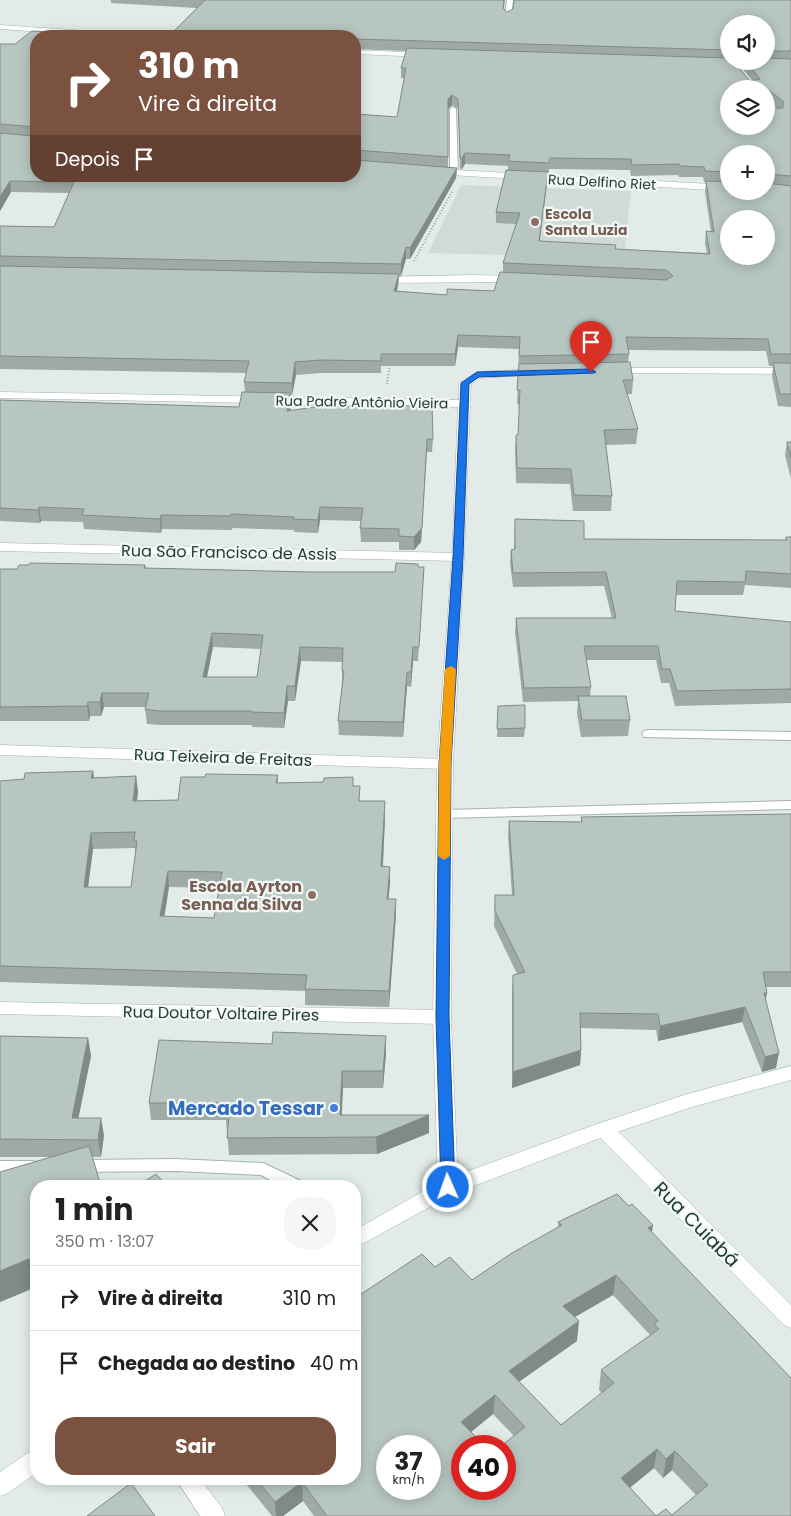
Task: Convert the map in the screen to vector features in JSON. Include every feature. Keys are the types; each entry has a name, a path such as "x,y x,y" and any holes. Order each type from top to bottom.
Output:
{"street":[{"path":"0,27 43,30"},
{"path":"361,52 438,55"},
{"path":"702,62 720,63"},
{"path":"775,64 791,65"},
{"name":"Rua Delfino Riet","path":"424,171 720,188"},
{"path":"364,280 403,281 471,278 533,280"},
{"path":"600,371 791,371"},
{"name":"Rua Padre Antônio Vieira","path":"0,395 466,404 465,383 477,375 547,372"},
{"path":"448,1187 442,1017 445,764 466,404"},
{"name":"Rua São Francisco de Assis","path":"0,547 458,557"},
{"name":"Rua Teixeira de Freitas","path":"0,750 445,764"},
{"name":"Rua Doutor Voltaire Pires","path":"0,1008 442,1017"},
{"path":"361,1237 448,1187 604,1129 691,1100 791,1073"},
{"name":"Rua Cuiabá","path":"604,1129 791,1319"},
{"path":"0,1485 30,1464"},
{"path":"191,1485 214,1516"}],"lane":[{"path":"508,18 510,0"},
{"path":"453,109 454,174"},
{"path":"648,734 791,736"},
{"path":"445,814 791,805"},
{"path":"0,1167 176,1165 263,1169 284,1180"}],"shaded area":[{"name":"Escola Santa Luzia","path":"461,185 631,191 624,258 428,253"}],"building":[{"path":"205,0 504,0 503,8 507,12 513,9 514,0 791,0 791,51 775,51 775,15 720,15 720,50 361,39 361,30 175,30"},
{"path":"30,33 30,126 0,124 0,44 15,44"},
{"path":"407,48 720,58 720,70 741,70 749,80 720,80 720,135 775,135 775,108 783,108 783,101 775,95 775,80 755,80 760,79 753,70 775,70 775,58 791,59 791,176 775,175 775,145 720,145 720,172 705,171 704,167 680,166 679,164 632,165 631,159 550,158 549,163 508,161 510,155 465,153 460,158 458,99 452,95 448,99 448,157 361,150 361,114 397,117 406,68 401,68"},
{"path":"0,133 30,136 30,181 10,181 0,197"},
{"path":"361,160 457,168 410,248 406,247 401,264 0,256 0,226 54,227 74,182 361,182"},
{"path":"506,170 548,172 539,241 616,245 615,249 710,254 706,231 714,232 706,181 720,182 720,200 775,200 775,184 791,186 791,354 771,354 768,339 626,337 629,354 519,356 520,337 458,335 455,354 381,354 381,361 321,360 295,362 292,383 244,382 249,361 0,356 0,266 399,274 394,291 447,295 447,289 494,291 500,272 666,280 673,276 666,270 503,263 520,213 496,212"},
{"path":"630,362 633,380 623,380 638,429 604,430 612,496 574,495 571,469 517,468 516,435 518,435 520,390 517,390 519,364"},
{"path":"773,363 791,363 791,394 780,394"},
{"path":"242,392 290,393 287,411 321,406 349,407 350,405 432,406 433,439 427,439 422,528 414,537 399,536 399,529 360,528 363,508 320,507 318,520 231,514 231,516 161,515 160,519 82,515 84,509 39,507 38,510 0,508 0,400 239,407"},
{"path":"787,442 791,442 791,458"},
{"path":"515,519 584,521 584,539 787,540 786,537 791,537 791,574 746,571 745,582 677,581 675,611 791,622 791,689 677,691 670,669 662,669 658,646 584,646 591,687 524,688 516,618 616,618 606,572 513,573 511,550 515,549"},
{"path":"30,563 145,565 144,568 395,572 396,563 418,564 418,567 424,567 419,647 413,647 411,672 407,672 403,722 338,721 344,671 342,671 343,648 300,647 295,686 287,686 284,713 158,711 145,709 149,693 102,693 100,702 88,702 87,706 0,707 0,569 17,569 19,565 29,565","holes":["212,633 263,635 257,677 203,677"]},
{"path":"578,696 626,696 630,720 582,720"},
{"path":"525,705 525,728 497,729 498,706"},
{"path":"93,771 91,778 136,776 133,801 178,800 181,777 205,777 206,774 278,775 276,783 323,782 324,778 353,777 353,786 360,786 359,801 385,801 381,866 390,867 387,899 396,899 389,991 305,989 307,975 0,966 0,781 24,779 25,773","holes":["135,832 134,841 137,841 131,887 84,887 91,833","168,871 222,872 214,918 160,916"]},
{"path":"791,814 791,972 763,972 767,993 764,993 779,1053 765,1057 745,1007 660,1026 658,1014 580,1013 581,1050 513,1072 513,975 525,972 495,911 495,895 514,895 509,821 582,822 581,817"},
{"path":"273,1032 386,1036 383,1071 342,1071 340,1115 429,1115 376,1137 227,1138 229,1116 226,1116 228,1103 149,1103 159,1040 272,1044"},
{"path":"0,1036 88,1038 72,1118 101,1118 98,1140 0,1139"},
{"path":"89,1146 99,1180 30,1180 30,1258 0,1271 0,1172"},
{"path":"156,1174 162,1180 146,1180"},
{"path":"617,1194 629,1206 632,1204 653,1225 648,1228 791,1378 791,1516 656,1516 327,1516 304,1485 361,1485 361,1294 422,1254 435,1267 450,1257 472,1280 512,1253 562,1225 558,1222","holes":["616,1275 658,1321 654,1324 659,1329 601,1370 614,1383 561,1425 509,1371 579,1321 563,1306","657,1449 666,1459 675,1451 708,1485 672,1515 666,1509 656,1516 621,1478"]},
{"path":"128,1485 132,1485 155,1516 87,1516"},
{"path":"261,1485 298,1485 275,1502"}],"slow traffic":[{"path":"444,856 445,764 451,669"}],"place":[{"name":"Escola Santa Luzia","path":"535,222"},
{"name":"Escola Ayrton Senna da Silva","path":"312,895"},
{"name":"Mercado Tessar","path":"334,1108"}],"route":[{"path":"448,1187 442,1017 445,764 458,557 466,404 465,383 477,375 591,372"}]}
